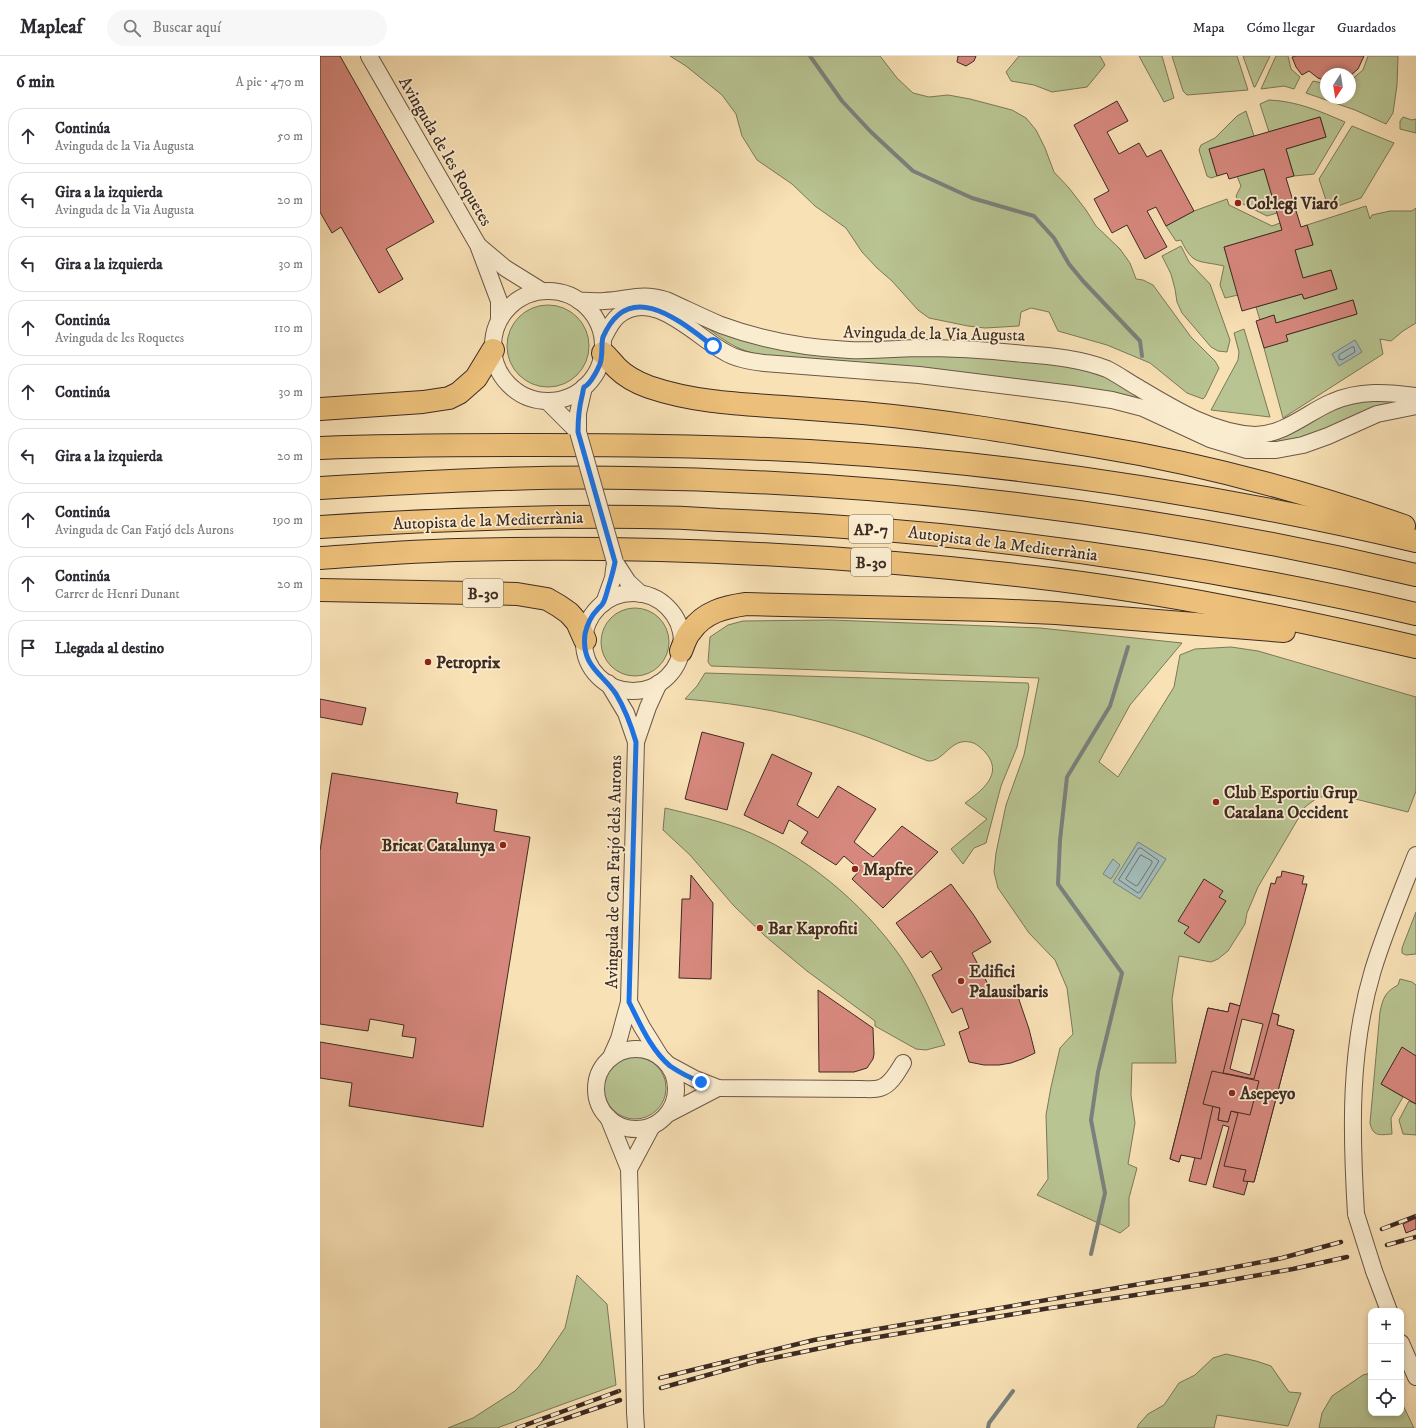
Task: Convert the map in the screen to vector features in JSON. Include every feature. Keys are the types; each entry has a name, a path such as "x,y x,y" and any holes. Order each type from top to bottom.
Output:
{"highway":[{"path":"602,346 617,368 631,379 653,388 698,399 729,404 815,409 920,420 1151,456 1293,491 1416,530"},
{"path":"320,409 423,402 449,398 459,393 476,378 493,350"},
{"path":"320,448 388,445 630,445 762,449 881,456 1018,470 1148,489 1290,513 1416,541"},
{"name":"AP-7","path":"320,488 489,479 629,478 759,482 905,492 1035,507 1181,527 1325,555 1416,575"},
{"name":"Autopista de la Mediterrània","path":"320,527 500,518 644,516 849,527 984,540 1118,556 1327,594 1416,614"},
{"name":"B-30","path":"320,558 458,550 662,550 781,555 919,566 1036,578 1124,590 1240,609 1318,625 1416,648"},
{"name":"B-30","path":"320,590 517,594 547,598 569,613 577,622 585,640"},
{"path":"681,651 690,632 697,623 718,609 730,606 765,604 1049,613 1244,627 1304,634 1416,655"}],"street":[{"name":"Avinguda de les Roquetes","path":"369,56 478,245 499,301 499,319"},
{"name":"Avinguda de les Roquetes","path":"478,245 505,268 542,291"},
{"path":"602,346 600,327 594,315 579,301 564,293 542,291 525,296 506,310 499,319 494,334 493,350 494,360 498,369 510,386 518,392 527,397 547,401 567,397 584,387 597,372 602,346 617,317 633,308 645,307 657,309 668,314 724,352 734,357 749,361 764,364 919,375 1105,399 1143,408 1210,439 1247,450 1276,450 1303,445 1328,436 1377,414 1416,406"},
{"name":"Avinguda de la Via Augusta","path":"579,301 604,302 646,296 656,297 666,300 721,325 747,334 773,341 829,349 851,350 917,348 980,350 1070,359 1108,369 1176,409 1220,429 1236,433 1257,435 1274,431 1293,423 1332,402 1361,394 1401,394 1416,396"},
{"path":"584,387 578,413 578,432 615,562 628,582 641,594"},
{"path":"547,401 578,432"},
{"path":"604,603 612,578 615,562"},
{"path":"624,594 641,594 658,600 672,612 677,620 681,633 681,651 675,668 666,678 659,683 644,689 632,690 620,688 608,683 599,676 591,665 586,653 585,640 589,622 604,603 613,597 624,594"},
{"name":"Avinguda de Can Fatjó dels Aurons","path":"608,683 626,713 636,742"},
{"name":"Avinguda de Can Fatjó dels Aurons","path":"611,1057 619,1039 629,1002 636,742 648,707 659,683"},
{"path":"1388,1308 1374,1271 1356,1214 1352,1117 1353,1080 1365,1005 1373,969 1416,856"},
{"name":"Avinguda de Can Fatjó dels Aurons","path":"629,1002 642,1027 665,1060"},
{"path":"718,1088 668,1114 652,1126 643,1128 630,1128 618,1124 608,1117 602,1111 598,1103 596,1088 600,1071 611,1057 622,1051 634,1048 650,1051 695,1079 718,1088 880,1088 887,1085 892,1080 903,1062"},
{"path":"665,1060 676,1078 677,1090 674,1103 668,1114"},
{"path":"608,1117 629,1169 635,1420"},
{"path":"629,1169 652,1126"},
{"path":"1407,1346 1416,1377"}],"green space":[{"path":"670,56 880,56 897,78 913,93 929,97 948,95 970,99 1012,110 1026,118 1036,130 1054,172 1069,188 1096,226 1120,249 1130,263 1136,279 1143,280 1153,285 1191,337 1215,361 1219,368 1205,397 1203,399 1187,393 1150,363 1107,345 1058,331 1049,312 1031,308 1021,312 1019,326 985,328 929,318 918,310 892,281 862,252 846,228 815,206 792,184 757,160 742,136 736,114 722,95 686,66"},
{"path":"1019,56 1100,56 1105,65 1087,87 1052,92 1034,85 1011,81 1006,72"},
{"path":"1139,56 1162,56 1174,98 1164,102"},
{"path":"1172,56 1237,56 1248,90 1187,95 1183,91"},
{"path":"1243,56 1270,56 1255,87 1254,87"},
{"path":"1276,56 1288,56 1291,69 1300,77 1294,89 1284,86 1261,89"},
{"path":"1368,56 1398,56 1397,85 1393,113 1386,124 1338,104 1356,104 1356,76 1363,70"},
{"path":"1313,81 1320,83 1320,98 1306,93"},
{"path":"1269,100 1298,104 1345,122 1314,174 1294,176 1286,149 1326,137 1320,117 1269,132 1260,104"},
{"path":"1246,111 1254,136 1209,149 1217,176 1211,178 1207,176 1199,150 1201,145 1215,138 1237,116"},
{"path":"1403,117 1412,120 1416,119 1416,133 1400,129 1400,121"},
{"path":"1352,126 1394,143 1361,198 1329,209 1319,179"},
{"path":"1264,169 1277,213 1267,216 1239,202 1236,196 1241,186 1237,176"},
{"path":"1227,199 1229,205 1272,226 1280,223 1282,230 1224,247 1238,295 1225,298 1220,285 1224,266 1202,262 1193,258 1181,240 1176,241 1166,226 1194,211"},
{"path":"1366,206 1370,219 1372,215 1390,211 1412,211 1416,208 1416,323 1391,341 1380,339 1383,354 1283,418 1264,348 1286,335 1357,314 1353,300 1276,323 1274,315 1260,320 1256,307 1302,294 1304,299 1337,289 1331,270 1303,278 1295,250 1313,244 1307,225"},
{"path":"1181,246 1189,262 1210,284 1230,340 1227,352 1218,351 1211,347 1182,313 1177,302 1171,274 1162,256"},
{"path":"548,305 564,308 577,317 586,330 589,346 586,362 577,375 564,384 548,387 532,384 519,375 510,362 507,346 510,330 519,317 532,308"},
{"path":"706,327 773,348 805,354 923,355 1019,359 1100,372 1154,405 766,356 748,352 734,346"},
{"path":"1244,329 1270,417 1211,410 1238,360 1239,352 1234,333"},
{"path":"1360,401 1406,401 1317,433 1299,438 1262,443 1339,406"},
{"path":"628,608 642,608 654,614 663,623 669,635 667,655 659,666 648,674 642,676 628,676 622,674 611,666 603,655 601,649 601,635 603,629 611,618 622,610"},
{"path":"831,620 1040,628 1182,643 1130,705 1099,762 1118,777 1174,687 1180,655 1195,649 1231,647 1258,651 1416,697 1416,791 1408,812 1335,794 1317,798 1305,807 1258,887 1247,913 1245,924 1228,951 1218,959 1211,962 1179,956 1172,999 1176,1063 1132,1063 1131,1095 1135,1123 1128,1164 1137,1168 1129,1198 1129,1226 1120,1233 1037,1195 1048,1179 1046,1115 1051,1087 1060,1048 1073,1034 1067,988 1055,960 1029,933 998,888 994,872 996,853 1006,805 1024,755 1039,678 711,666 708,662 710,637 728,625 743,621"},
{"path":"705,673 1028,683 1029,687 1017,747 1001,786 986,843 974,848 963,864 951,849 987,819 965,803 984,787 992,775 993,768 991,760 980,747 970,742 957,743 938,758 928,761 865,736 814,720 750,707 685,699 697,686"},
{"path":"665,808 703,817 741,829 764,839 809,865 830,881 868,917 900,956 919,988 945,1045 926,1050 916,1049 875,1026 875,1021 807,971 765,936 734,906 690,855 663,830"},
{"path":"1416,912 1416,954 1406,955 1402,953 1402,948"},
{"path":"1400,979 1412,982 1416,985 1416,1056 1402,1048 1381,1084 1403,1097 1391,1118 1392,1134 1381,1135 1373,1131 1370,1123 1380,1012 1385,996 1390,990 1398,985"},
{"path":"629,1057 641,1057 657,1066 664,1076 666,1088 664,1100 657,1110 641,1119 629,1119 618,1114 609,1105 604,1094 604,1082 609,1071 618,1062"},
{"path":"1409,1101 1416,1104 1416,1135 1403,1134 1399,1120"},
{"path":"577,1275 607,1304 616,1385 497,1428 448,1428 473,1418 515,1391 539,1366 565,1328"},
{"path":"1226,1354 1271,1366 1289,1392 1301,1393 1288,1426 1217,1415 1214,1428 1137,1428 1148,1414 1164,1405 1179,1383 1195,1375 1213,1358"},
{"path":"1368,1374 1368,1416 1404,1416 1404,1407 1414,1428 1319,1428 1322,1413 1332,1396 1363,1375"}],"water":[{"path":"1355,340 1362,352 1339,366 1332,354"},
{"path":"1138,842 1166,859 1140,899 1113,882"},
{"path":"1113,859 1120,865 1111,879 1103,874"}],"building":[{"path":"320,56 340,56 434,222 386,249 403,279 379,293 341,227 332,233 320,212"},
{"path":"958,56 976,56 974,61 966,66 957,62"},
{"path":"1364,56 1356,71 1356,68 1320,68 1320,79 1309,71 1302,75 1296,67 1292,57"},
{"path":"1117,101 1128,121 1107,132 1119,154 1139,143 1147,157 1161,150 1194,211 1166,226 1156,207 1147,211 1167,247 1145,259 1127,225 1112,233 1094,199 1109,191 1074,125"},
{"path":"1320,117 1326,137 1286,149 1294,176 1286,178 1301,227 1307,225 1313,245 1295,250 1303,278 1331,270 1337,289 1304,299 1302,294 1242,311 1224,247 1282,230 1264,169 1229,179 1227,173 1217,176 1209,149"},
{"path":"1353,300 1357,314 1286,335 1288,341 1264,348 1256,321 1274,315 1276,323"},
{"path":"320,699 366,708 362,725 320,717"},
{"path":"702,732 744,743 727,810 685,799"},
{"path":"772,754 812,773 797,805 818,818 838,786 876,809 854,842 873,857 902,826 938,852 883,908 852,879 860,870 844,856 836,865 801,843 808,832 789,820 783,834 744,815"},
{"path":"332,773 458,793 456,803 497,810 494,831 530,837 483,1127 349,1106 352,1083 320,1078 320,1042 413,1058 416,1038 402,1036 404,1025 370,1019 368,1031 320,1024 320,851"},
{"path":"1282,871 1304,876 1302,884 1307,884 1272,1013 1279,1015 1277,1025 1294,1030 1254,1182 1248,1181 1244,1195 1213,1187 1229,1127 1223,1125 1206,1185 1189,1181 1195,1157 1181,1155 1179,1162 1170,1159 1208,1008 1228,1012 1230,1003 1240,1006 1271,883 1275,884 1277,877 1281,877","holes":["1242,1019 1263,1024 1250,1075 1230,1069"]},
{"path":"691,875 713,903 711,979 679,978 682,899 690,899"},
{"path":"1204,879 1223,891 1219,897 1226,901 1199,943 1184,933 1189,927 1178,921"},
{"name":"Edifici Palausibaris","path":"951,884 991,942 972,953 994,996 1015,988 1029,1029 1035,1053 1022,1059 999,1065 984,1065 969,1062 959,1032 969,1028 962,1008 952,1013 932,975 942,969 931,951 922,958 896,923"},
{"path":"818,990 873,1028 874,1054 873,1059 867,1068 854,1072 819,1072"},
{"name":"Asepeyo","path":"1230,1003 1240,1006 1223,1073 1254,1079 1272,1013 1279,1015 1277,1025 1294,1030 1254,1182 1243,1181 1246,1170 1224,1166 1238,1113 1231,1111 1228,1122 1218,1120 1220,1108 1213,1106 1201,1159 1181,1155 1179,1162 1170,1159 1208,1008 1228,1012"},
{"path":"1402,1047 1416,1056 1416,1104 1381,1084"},
{"path":"1212,1071 1259,1081 1250,1115 1231,1111 1228,1122 1218,1120 1220,1108 1203,1104"},
{"path":"1416,1218 1416,1229 1406,1233 1403,1224"}],"waterway":[{"path":"810,56 842,101 871,132 913,171 972,198 1034,216 1054,238 1069,264 1083,281 1140,341 1142,356"},
{"path":"1091,1254 1105,1193 1091,1120 1098,1072 1122,973 1058,884 1060,840 1067,777 1110,706 1128,647"},
{"path":"988,1428 989,1423 1013,1391"}],"railway":[{"path":"1382,1229 1416,1216"},
{"path":"1387,1245 1416,1237"},
{"path":"660,1378 814,1340 1210,1272 1282,1258 1341,1242"},
{"path":"661,1388 754,1362 855,1341 1044,1309 1214,1283 1293,1269 1347,1257"},
{"path":"517,1428 619,1391"},
{"path":"538,1428 620,1400"}],"place":[{"name":"Col·legi Viaró","path":"1238,203"},
{"name":"Petroprix","path":"428,662"},
{"name":"Club Esportiu Grup Catalana Occident","path":"1216,802"},
{"name":"Bricat Catalunya","path":"503,845"},
{"name":"Mapfre","path":"855,869"},
{"name":"Bar Kaprofiti","path":"760,928"},
{"name":"Edifici Palausibaris","path":"961,981"},
{"name":"Asepeyo","path":"1232,1093"}],"route":[{"path":"701,1082 687,1076 669,1065 664,1058 660,1056 629,1002 636,742 626,713 617,696 608,683 593,669 585,649 587,626 594,614 604,603 612,578 615,562 578,432 578,413 584,387 597,372 599,366 603,344 602,339 617,317 633,308 645,307 657,309 668,314 680,321 713,346"}]}
